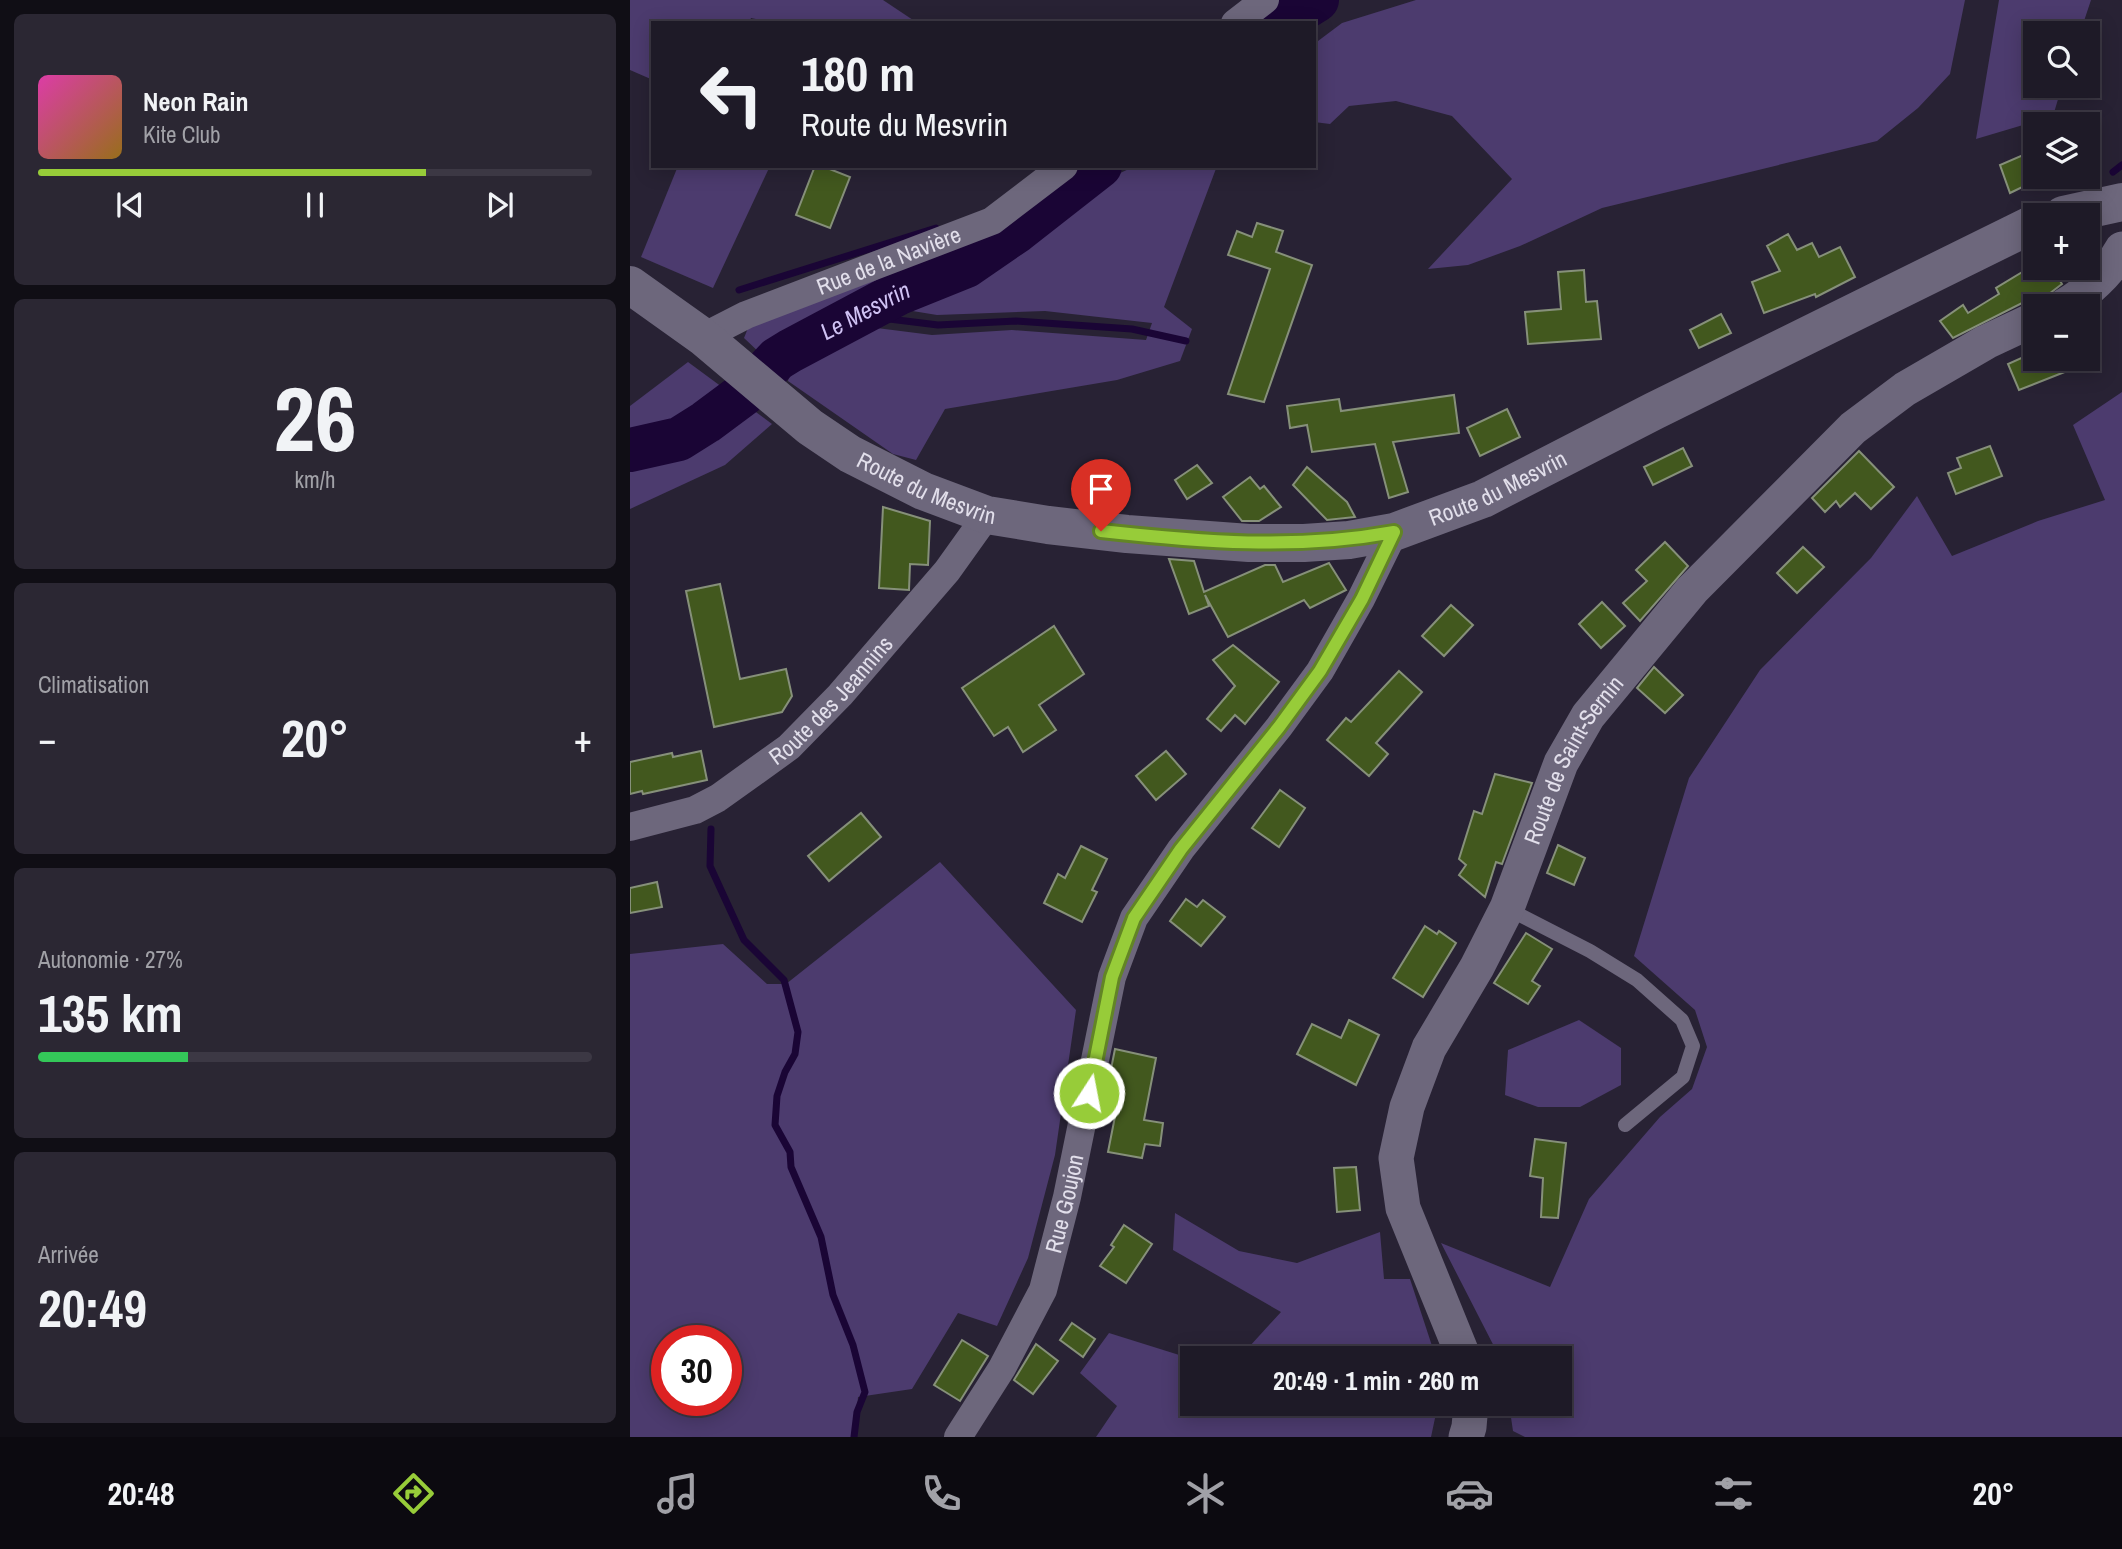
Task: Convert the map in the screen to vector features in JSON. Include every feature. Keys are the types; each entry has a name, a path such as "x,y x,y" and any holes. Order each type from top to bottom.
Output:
{"main road":[{"path":"2100,207 2122,202"},
{"name":"Route du Mesvrin","path":"630,285 716,348 810,427 850,454 923,491 987,515 1048,525 1249,543 1304,543 1349,540 1394,532 1483,499 1654,411 2023,229"}],"street":[{"path":"1238,21 1265,0"},
{"name":"Rue de la Navière","path":"716,348 746,315 992,221 1061,168"},
{"path":"2083,294 2115,262 2122,249"},
{"name":"Route de Saint-Sernin","path":"1459,1346 1403,1208 1396,1157 1407,1107 1429,1048 1477,967 1507,908 1561,763 1588,716 1692,590 1853,428 1905,389 1986,342 2023,325"},
{"name":"Route des Jeannins","path":"630,827 695,810 718,798 789,747 841,695 947,571 987,515"},
{"name":"Rue Goujon","path":"958,1437 1002,1368 1043,1290 1067,1197 1112,977 1134,918 1181,849 1279,727 1320,671 1362,599 1394,532"}],"lane":[{"path":"1507,908 1590,951 1637,980 1682,1020 1693,1046 1683,1077 1625,1125"}],"shaded area":[{"path":"630,0 883,0 917,21 765,21 751,18 750,21 651,21 651,79 630,70"},
{"path":"1416,0 1965,0 1950,74 1918,108 1877,141 1602,208 1520,246 1468,265 1428,269 1512,179 1452,116 1396,101 1349,106 1330,124 1316,122 1316,42 1342,23"},
{"path":"1999,0 2091,0 2084,21 2023,21 2023,98 2058,98 2054,112 2023,112 2023,125 1976,139"},
{"path":"677,168 769,168 713,288 641,257"},
{"path":"1131,168 1216,168 1164,307 1192,329 1180,361 1117,380 945,409 916,460 893,454 788,381 793,360 861,326 932,335 1012,330 1146,340 1152,323 1045,311 937,315 888,307 961,291 1039,237 1099,183"},
{"path":"977,245 779,343 762,355 744,338 750,323"},
{"path":"688,362 772,424 725,465 630,509 630,406"},
{"path":"2122,392 2122,1437 1525,1437 1513,1431 1511,1416 1572,1416 1572,1346 1494,1346 1441,1243 1550,1287 1589,1199 1660,1117 1692,1089 1707,1047 1695,1010 1634,956 1689,778 1760,670 1871,558 1917,496 1952,556 2038,521 2105,500 2073,425"},
{"path":"940,862 1076,1010 1055,1155 1028,1258 997,1326 958,1313 912,1389 858,1397 855,1437 630,1437 630,954 723,944 767,984 786,984"},
{"path":"1579,1020 1621,1048 1621,1085 1580,1107 1538,1107 1505,1095 1508,1050"},
{"path":"1175,1213 1239,1251 1297,1263 1380,1232 1384,1279 1410,1279 1432,1346 1250,1346 1281,1312 1173,1250"},
{"path":"1109,1333 1180,1355 1180,1416 1435,1416 1431,1437 1096,1437 1117,1406 1080,1373"}],"building":[{"path":"2023,155 2023,187 2010,193 2000,165"},
{"path":"814,168 827,168 850,177 830,228 796,215"},
{"path":"1257,223 1283,231 1276,252 1312,265 1264,402 1228,394 1270,269 1228,255 1237,231 1252,237"},
{"path":"1788,234 1797,250 1812,243 1819,257 1840,247 1855,277 1816,297 1815,294 1764,313 1752,282 1780,271 1767,246"},
{"path":"1584,270 1586,302 1597,301 1601,339 1528,344 1525,312 1561,309 1558,272"},
{"path":"2023,272 2023,280 2060,280 2062,284 2049,294 2023,294 2023,303 1953,338 1940,321 1963,305 1968,313 1999,294 1996,288"},
{"path":"1721,314 1731,333 1699,348 1690,330"},
{"path":"2023,357 2023,371 2067,371 2019,390 2008,364"},
{"path":"1454,395 1459,433 1393,442 1408,492 1389,498 1375,444 1312,452 1307,425 1290,428 1287,406 1339,399 1341,411"},
{"path":"1507,409 1520,437 1480,456 1467,428"},
{"path":"1990,446 2002,476 1956,494 1948,473 1961,468 1957,458"},
{"path":"1683,448 1692,466 1653,485 1644,467"},
{"path":"1859,451 1894,487 1871,509 1855,493 1840,507 1836,501 1825,512 1812,498"},
{"path":"1197,465 1212,483 1187,499 1175,480"},
{"path":"1307,467 1347,502 1355,517 1327,520 1293,485"},
{"path":"1250,477 1260,489 1264,486 1281,507 1259,521 1242,521 1223,497"},
{"path":"883,507 930,521 928,565 910,564 909,590 879,588"},
{"path":"1665,542 1688,566 1640,621 1623,603 1647,581 1636,570"},
{"path":"1803,547 1824,567 1797,593 1777,573"},
{"path":"1169,559 1194,561 1204,592 1265,565 1275,565 1283,582 1329,563 1346,590 1310,608 1304,600 1228,637 1205,595 1209,606 1189,614"},
{"path":"720,584 740,679 786,669 792,696 782,712 714,727 686,591"},
{"path":"1602,602 1625,626 1601,648 1579,624"},
{"path":"1451,605 1473,625 1444,656 1422,636"},
{"path":"1054,626 1084,674 1039,705 1056,730 1023,752 1008,727 994,736 962,688"},
{"path":"1233,645 1279,682 1245,724 1235,715 1221,731 1207,719 1235,686 1213,660"},
{"path":"1654,667 1683,695 1665,713 1637,688"},
{"path":"1399,671 1422,692 1376,743 1388,754 1369,776 1327,740 1346,718 1351,722"},
{"path":"701,751 707,780 643,794 642,791 630,794 630,762 672,753 673,757"},
{"path":"1166,751 1186,774 1156,800 1136,776"},
{"path":"1495,774 1532,783 1502,864 1496,862 1485,897 1459,875 1466,865 1459,859 1474,811 1482,814"},
{"path":"1280,790 1305,808 1279,847 1252,828"},
{"path":"861,813 881,837 829,881 808,856"},
{"path":"1558,845 1585,858 1574,885 1547,873"},
{"path":"1081,846 1107,859 1092,890 1097,892 1082,922 1044,903 1058,874 1065,878"},
{"path":"657,882 662,907 630,913 630,888"},
{"path":"1186,899 1197,907 1203,900 1225,917 1201,946 1170,921"},
{"path":"1425,926 1437,934 1439,931 1456,943 1423,997 1393,978"},
{"path":"1526,933 1552,949 1532,981 1540,986 1528,1004 1494,983"},
{"path":"1349,1020 1379,1035 1356,1085 1297,1054 1312,1024 1341,1038"},
{"path":"1115,1049 1156,1058 1144,1120 1163,1123 1160,1146 1145,1144 1142,1158 1108,1152 1121,1086 1108,1084"},
{"path":"1535,1139 1566,1143 1558,1218 1541,1217 1543,1178 1530,1176"},
{"path":"1356,1167 1360,1210 1337,1212 1334,1168"},
{"path":"1124,1225 1152,1244 1126,1283 1100,1266 1114,1247 1111,1245"},
{"path":"1072,1323 1095,1339 1083,1357 1060,1340"},
{"path":"962,1340 988,1356 960,1401 934,1385"},
{"path":"1036,1344 1058,1361 1033,1394 1014,1380"}],"waterway":[{"name":"Le Mesvrin","path":"1283,21 1317,0"},
{"path":"2113,172 2122,165"},
{"name":"Le Mesvrin","path":"630,450 679,439 745,393 777,359 790,351 899,293 966,266 1017,231 1097,168"},
{"path":"739,290 936,228"},
{"path":"857,315 938,325 1016,321 1132,329 1186,341"},
{"path":"711,829 710,866 744,940 784,980 798,1032 795,1054 785,1072 777,1096 775,1125 790,1152 791,1167 821,1237 833,1295 853,1345 865,1392 857,1412 854,1437"}],"route":[{"path":"1089,1093 1112,977 1134,918 1181,849 1279,727 1320,671 1362,599 1394,532 1349,540 1249,543 1101,531"}]}
